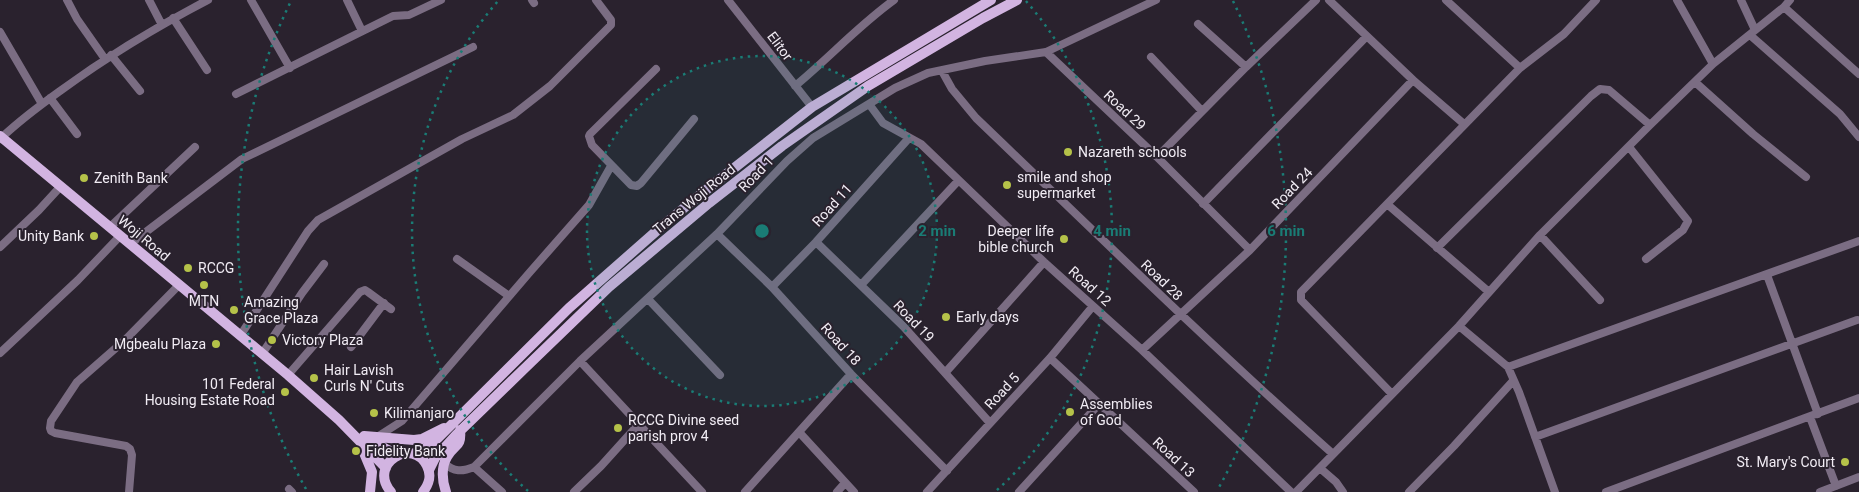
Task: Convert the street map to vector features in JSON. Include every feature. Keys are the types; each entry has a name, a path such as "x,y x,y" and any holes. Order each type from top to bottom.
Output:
{"main road":[{"name":"Trans Woji Road","path":"429,470 456,427 569,308 654,233 812,107 991,0"},
{"name":"Trans Woji Road","path":"413,454 425,449 456,427 674,231 782,146 868,86 1017,0"},
{"name":"Woji Road","path":"0,138 61,186 361,437"},
{"path":"361,437 422,439 456,427 461,440 459,445 447,456 444,463 442,478 446,492"},
{"path":"361,437 399,455"},
{"path":"361,437 386,468"},
{"path":"361,437 372,472 370,492"},
{"path":"387,490 384,478 386,468 393,458 399,455 413,454 426,463 429,470 429,482 423,492"},
{"path":"429,482 435,492"}],"street":[{"path":"68,0 77,19 108,57 140,91"},
{"path":"149,0 162,25"},
{"path":"0,138 21,119 108,57 173,18 208,0"},
{"path":"251,0 290,68"},
{"path":"347,0 362,31"},
{"path":"236,94 393,16 409,15 441,0"},
{"path":"240,336 308,231 318,220 462,139 513,115 550,86 611,26 611,20 596,0"},
{"name":"Elitor","path":"728,0 812,107"},
{"path":"794,86 829,57 862,24 894,0"},
{"name":"Road 1","path":"474,467 580,362 717,234 793,155 813,138 895,88 928,73 986,61 1046,52 1156,0"},
{"path":"1157,157 1246,67 1316,0"},
{"path":"1329,0 1413,80 1464,124"},
{"path":"1446,0 1520,68"},
{"path":"1392,394 1302,300 1301,292 1520,68 1564,34 1596,0"},
{"path":"1677,0 1713,64"},
{"path":"1741,0 1753,32 1849,123 1859,137"},
{"path":"1296,492 1321,469 1459,326 1540,235 1650,125 1713,64 1784,7 1790,0"},
{"path":"1784,7 1859,74"},
{"path":"173,18 207,70"},
{"path":"1198,24 1246,67"},
{"path":"0,32 42,104"},
{"path":"1203,204 1367,36"},
{"path":"130,244 242,159 473,47"},
{"name":"Road 29","path":"1046,52 1157,157 1250,250"},
{"path":"1151,57 1202,111"},
{"path":"656,69 589,136 592,145 631,185 637,186 642,183 694,119"},
{"name":"Road 28","path":"942,71 952,89 976,118 1181,315 1283,410 1334,454"},
{"name":"Road 24","path":"1142,350 1250,250 1413,80"},
{"path":"1695,82 1753,134 1806,177"},
{"path":"1437,248 1584,102 1600,89 1608,90 1650,125"},
{"path":"50,98 77,134"},
{"name":"Road 12","path":"868,104 883,123 921,144 1044,262 1142,350 1291,492"},
{"name":"Road 11","path":"772,287 816,242 909,138"},
{"path":"110,227 195,147"},
{"path":"1629,148 1688,221 1683,230 1646,259"},
{"path":"376,437 402,421 589,205 611,166"},
{"path":"861,285 958,181"},
{"path":"0,247 61,186"},
{"path":"1387,204 1489,292"},
{"name":"Road 18","path":"717,234 772,287 851,374 947,471"},
{"path":"1540,235 1600,300"},
{"path":"0,353 78,280 120,236"},
{"path":"1508,367 1859,241"},
{"name":"Road 19","path":"816,242 903,326 990,423"},
{"path":"457,259 509,296"},
{"path":"945,373 1044,262"},
{"path":"262,354 302,293 324,264"},
{"path":"1767,275 1792,345 1836,486"},
{"path":"129,492 132,455 130,449 126,446 55,433 50,428 51,421 77,382 124,340 179,285"},
{"path":"288,375 360,292 368,292 391,309"},
{"path":"648,299 720,375"},
{"path":"351,347 384,303"},
{"name":"Road 5","path":"927,492 1050,358 1093,306"},
{"path":"1535,437 1857,320"},
{"path":"1459,326 1508,367 1555,492"},
{"name":"Road 13","path":"1050,358 1188,490"},
{"path":"580,362 702,492"},
{"path":"745,492 851,374"},
{"path":"1409,492 1513,381"},
{"path":"1606,492 1859,398"},
{"path":"1019,492 1099,404"},
{"path":"574,492 601,466 638,425"},
{"path":"800,432 854,492"},
{"path":"444,463 457,471 464,471 474,467 502,492"},
{"path":"1321,469 1336,482 1343,492"},
{"path":"1820,492 1859,478"},
{"path":"837,492 845,483"}],"place":[{"name":"Nazareth schools","path":"1068,152"},
{"name":"Zenith Bank","path":"84,178"},
{"name":"smile and shop supermarket","path":"1007,185"},
{"name":"Unity Bank","path":"94,236"},
{"name":"Deeper life bible church","path":"1064,239"},
{"name":"RCCG","path":"188,268"},
{"name":"MTN","path":"204,285"},
{"name":"Amazing Grace Plaza","path":"234,310"},
{"name":"Early days","path":"946,317"},
{"name":"Victory Plaza","path":"272,340"},
{"name":"Mgbealu Plaza","path":"216,344"},
{"name":"Hair Lavish Curls N' Cuts","path":"314,378"},
{"name":"101 Federal Housing Estate Road","path":"285,392"},
{"name":"Assemblies of God","path":"1070,412"},
{"name":"Kilimanjaro","path":"374,413"},
{"name":"RCCG Divine seed parish prov 4","path":"618,428"},
{"name":"Fidelity Bank","path":"356,451"},
{"name":"St. Mary's Court","path":"1845,462"}]}
